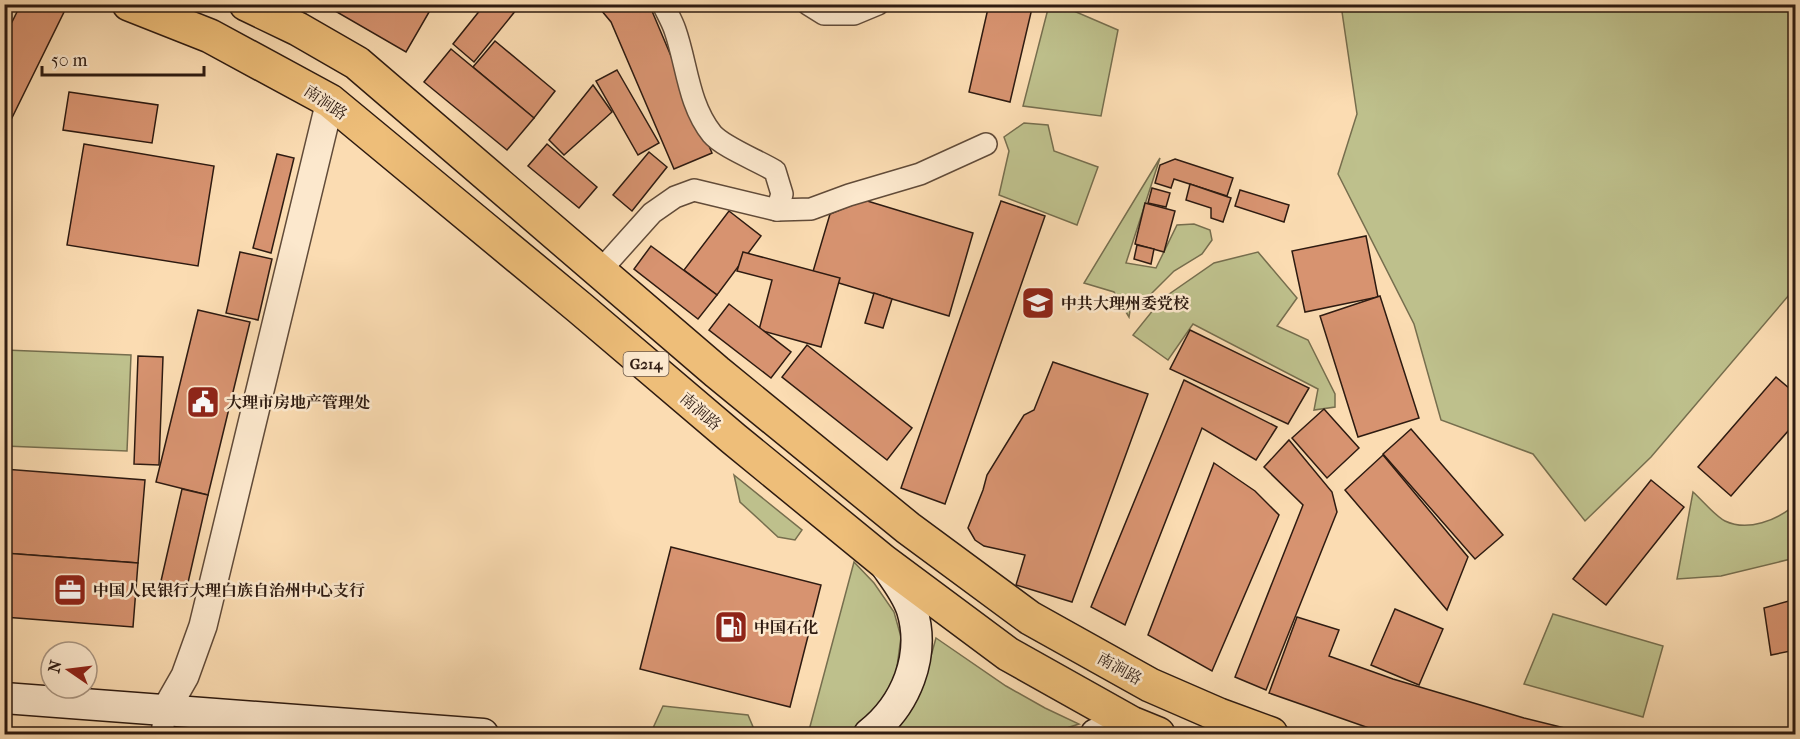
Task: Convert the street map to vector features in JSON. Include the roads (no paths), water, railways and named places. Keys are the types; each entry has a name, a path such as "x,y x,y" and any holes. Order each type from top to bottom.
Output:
{"highway":[{"name":"南涧路","path":"129,4 210,36 330,101 883,561 1008,654 1145,729"},
{"name":"南涧路","path":"246,4 298,29 357,63 717,372 908,528 1030,618 1149,685 1271,735"},
{"path":"330,101 357,63"}],"main road":[{"path":"870,735 901,700 912,673 917,648 916,629 909,603 883,561"},
{"path":"4,698 163,723 483,735"},
{"path":"1099,734 1145,729"}],"street":[{"path":"663,4 675,28 695,106 712,135 742,155 775,171 782,194 777,210"},
{"path":"808,4 824,14 854,14 878,4"},
{"path":"163,723 185,676 203,626 330,101"},
{"path":"600,271 652,213 675,197 694,190 777,210 811,209 920,174 986,144"}],"place":[{"name":"中共大理州委党校","path":"1038,303"},
{"name":"大理市房地产管理处","path":"203,402"},
{"name":"中国人民银行大理白族自治州中心支行","path":"70,590"},
{"name":"中国石化","path":"731,627"}]}
